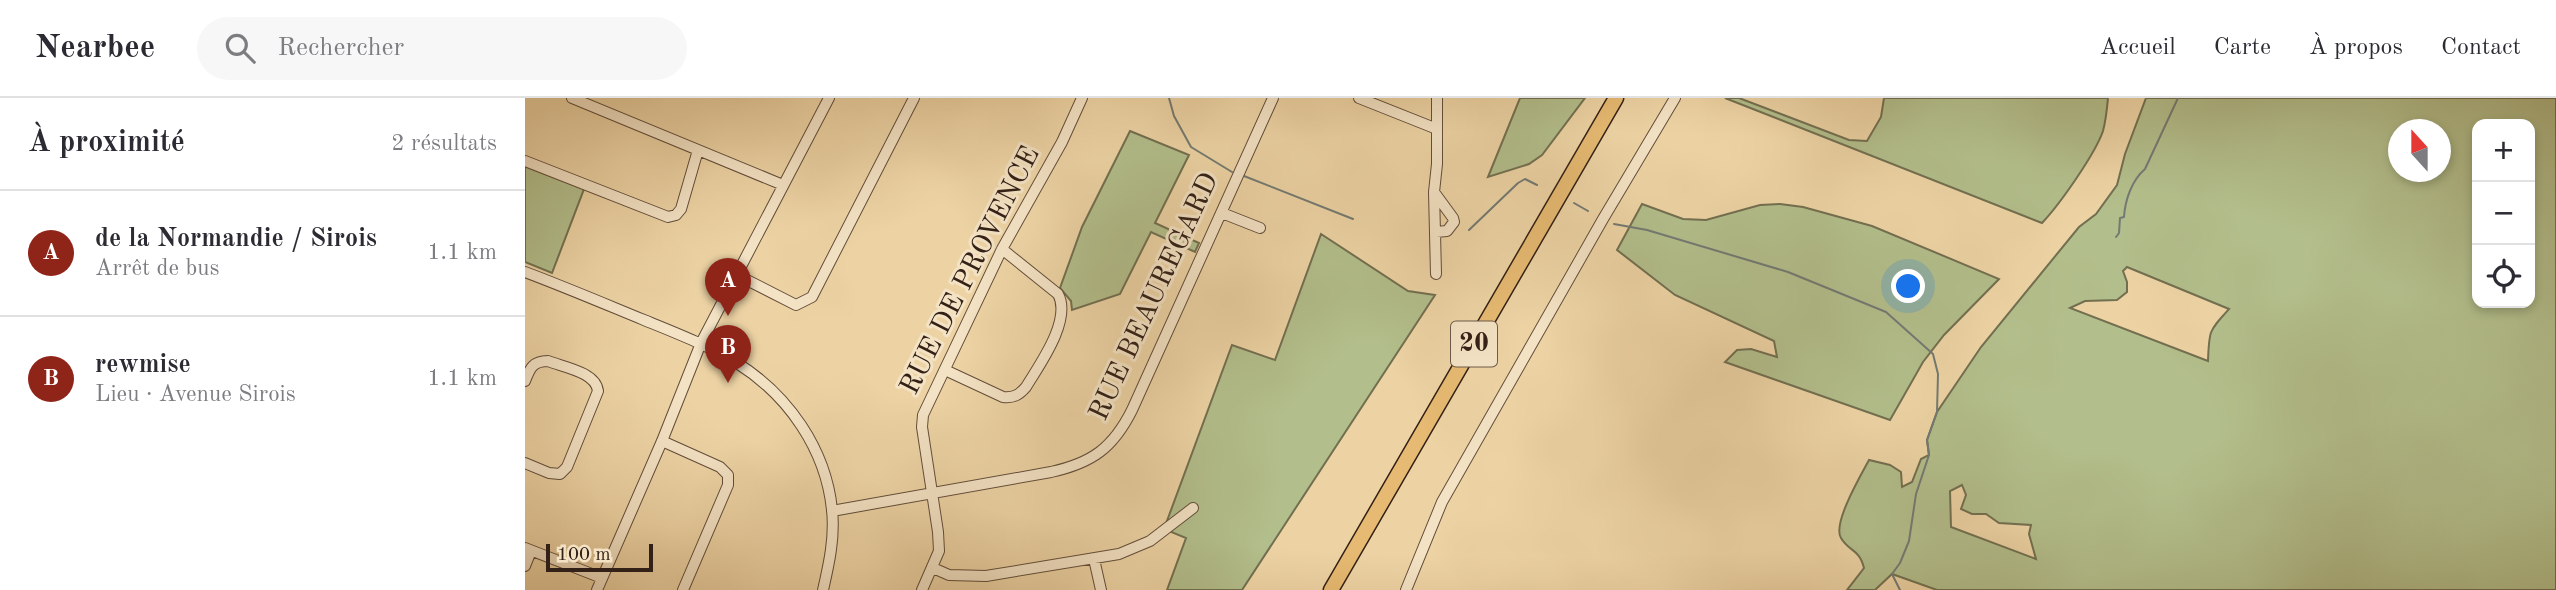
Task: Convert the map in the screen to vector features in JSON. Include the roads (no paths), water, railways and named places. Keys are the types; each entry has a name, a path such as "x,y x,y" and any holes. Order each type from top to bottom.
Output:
{"highway":[{"name":"20","path":"1331,590 1616,98"}],"street":[{"path":"572,98 783,185"},
{"path":"597,590 701,343 829,98"},
{"path":"737,275 796,305 812,297 914,98"},
{"name":"RUE DE PROVENCE","path":"922,590 939,551 939,532 922,427 923,415 1002,249 1062,142 1082,98"},
{"name":"RUE BEAUREGARD","path":"832,511 1063,470 1084,462 1107,447 1132,410 1273,98"},
{"path":"1359,98 1437,129"},
{"path":"1436,274 1434,192 1437,98"},
{"path":"1406,590 1442,502 1675,98"},
{"path":"525,161 668,218 681,209 698,150"},
{"path":"1434,192 1454,222 1447,231 1436,232"},
{"path":"1221,213 1260,228"},
{"path":"945,370 1003,397 1012,398 1026,387 1056,333 1063,313 1063,304 1058,294 1002,249"},
{"path":"525,272 701,343 749,371 781,398 820,459 832,511 831,555 823,590"},
{"path":"525,381 531,366 540,361 548,361 592,378 598,385 598,391 567,467 560,474 549,473 525,463"},
{"path":"662,441 720,467 728,475 728,485 683,590"},
{"path":"933,568 949,575 986,576 1094,559 1136,548 1150,541 1193,508"},
{"path":"525,566 528,550 602,578"},
{"path":"1094,559 1101,590"}],"waterway":[{"path":"1169,98 1174,116 1191,147 1232,172"},
{"path":"2116,237 2130,191 2145,169 2178,98"},
{"path":"1244,176 1353,219"},
{"path":"1469,230 1518,183 1525,179 1537,185"},
{"path":"1574,203 1588,211"},
{"path":"1614,224 1647,230 1788,272 1886,312 1933,354 1938,374 1937,412 1927,440 1929,455 1916,494 1909,541 1892,574 1900,590"}],"place":[{"name":"de la Normandie / Sirois","path":"728,316"},
{"name":"rewmise","path":"728,383"}]}
